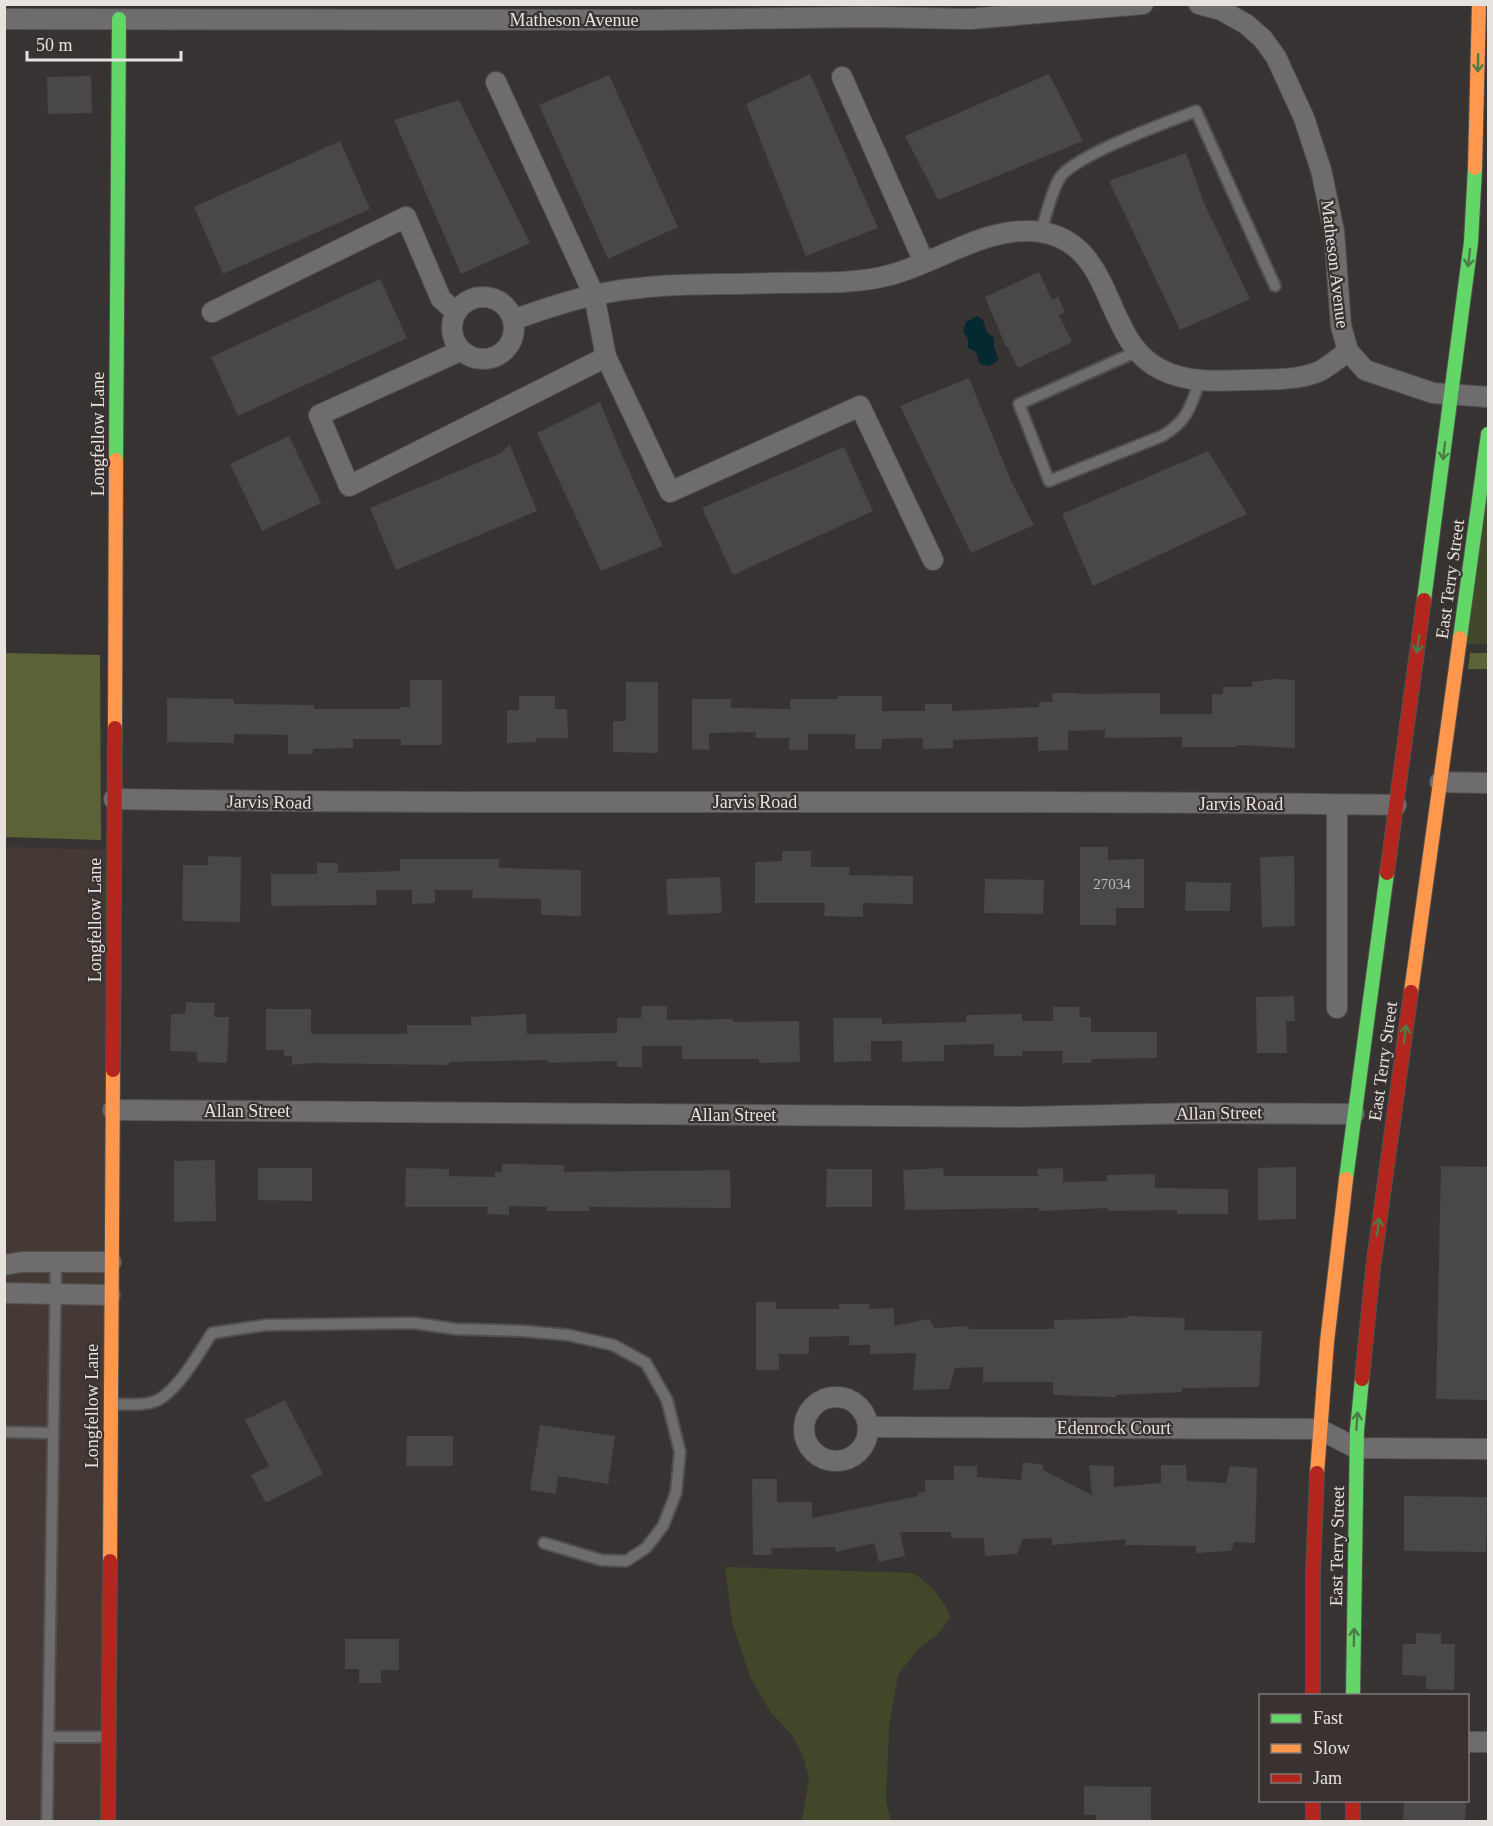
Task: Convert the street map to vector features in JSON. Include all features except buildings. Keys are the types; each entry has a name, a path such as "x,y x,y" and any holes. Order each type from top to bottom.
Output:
{"street":[{"path":"807,4 823,18"},
{"name":"Matheson Avenue","path":"4,19 486,12 652,20 735,11 823,18 1143,4"},
{"name":"Matheson Avenue","path":"1199,4 1221,10 1246,24 1263,39 1276,57 1304,118 1321,170 1334,231 1341,326 1348,351 1365,370 1433,393 1488,397"},
{"path":"1313,1694 1313,1574 1319,1429 1327,1342 1354,1114 1470,242 1476,141 1479,4"},
{"name":"Longfellow Lane","path":"108,1821 119,19"},
{"path":"842,77 924,262"},
{"path":"496,82 594,295 606,357 670,492 860,406 933,560"},
{"path":"212,312 406,217 441,299 456,312"},
{"path":"513,320 554,305 640,287 870,279 890,275 994,235 1010,232 1041,232 1073,244 1084,255 1096,271 1130,341 1144,358 1159,369 1176,376 1200,380 1300,378 1319,371 1348,351"},
{"path":"482,297 492,298 501,303 513,320 512,340 498,356 489,359 478,360 468,357 460,351 451,332 452,321 463,304 482,297"},
{"path":"460,351 319,415 349,486 606,357"},
{"name":"East Terry Street","path":"1353,1694 1356,1448 1373,1268 1488,434"},
{"path":"1440,782 1488,783"},
{"name":"Jarvis Road","path":"114,799 353,803 1002,802 1396,805"},
{"path":"1337,804 1337,1008"},
{"name":"Allan Street","path":"113,1110 1010,1117 1198,1113 1354,1114"},
{"path":"4,1265 22,1262 111,1262"},
{"path":"4,1293 110,1295"},
{"name":"Edenrock Court","path":"868,1427 1319,1429 1356,1448"},
{"path":"1356,1448 1488,1449"},
{"path":"1469,1742 1488,1742"},
{"path":"1313,1802 1313,1821"},
{"path":"1353,1802 1353,1821"}],"lane":[{"path":"1041,232 1059,178 1069,168 1088,156 1196,111 1275,286"},
{"path":"1138,351 1019,404 1049,481 1177,428 1191,406 1200,380"},
{"path":"47,1821 56,1262"},
{"path":"110,1404 143,1404 163,1398 181,1378 212,1333 266,1325 413,1323 456,1329 568,1335 613,1345 646,1363 667,1400 680,1452 676,1493 663,1526 646,1548 626,1561 601,1560 544,1543"},
{"path":"4,1432 52,1433"},
{"path":"48,1737 108,1737"}],"shaded area":[{"path":"5,847 106,850 103,1821 5,1822"}],"green space":[{"path":"1488,434 1488,644 1459,644"},
{"path":"5,653 100,655 101,840 5,837"},
{"path":"1470,653 1488,653 1488,669 1468,669"},
{"path":"725,1567 913,1573 931,1587 944,1603 951,1617 937,1635 919,1648 898,1675 889,1727 886,1801 891,1821 802,1821 809,1778 803,1756 792,1735 771,1713 750,1677 732,1622"}],"water":[{"path":"977,316 983,320 987,332 994,338 994,347 999,360 989,366 980,364 976,352 968,348 968,339 963,331 966,322"}],"traffic: fast":[{"path":"116,460 119,19"},
{"path":"1424,600 1471,242 1475,168"},
{"path":"1460,638 1488,434"},
{"path":"1346,1179 1387,873"},
{"path":"1353,1694 1357,1430 1362,1379"}],"traffic: slow":[{"path":"1475,168 1479,4"},
{"path":"115,728 116,460"},
{"path":"1411,992 1460,638"},
{"path":"110,1561 113,1070"},
{"path":"1317,1473 1327,1342 1346,1179"}],"traffic: jam":[{"path":"1387,873 1424,600"},
{"path":"113,1070 115,728"},
{"path":"1362,1379 1373,1268 1411,992"},
{"path":"1313,1694 1313,1574 1317,1473"},
{"path":"108,1822 110,1561"},
{"path":"1313,1802 1313,1822"},
{"path":"1353,1802 1353,1822"}]}
